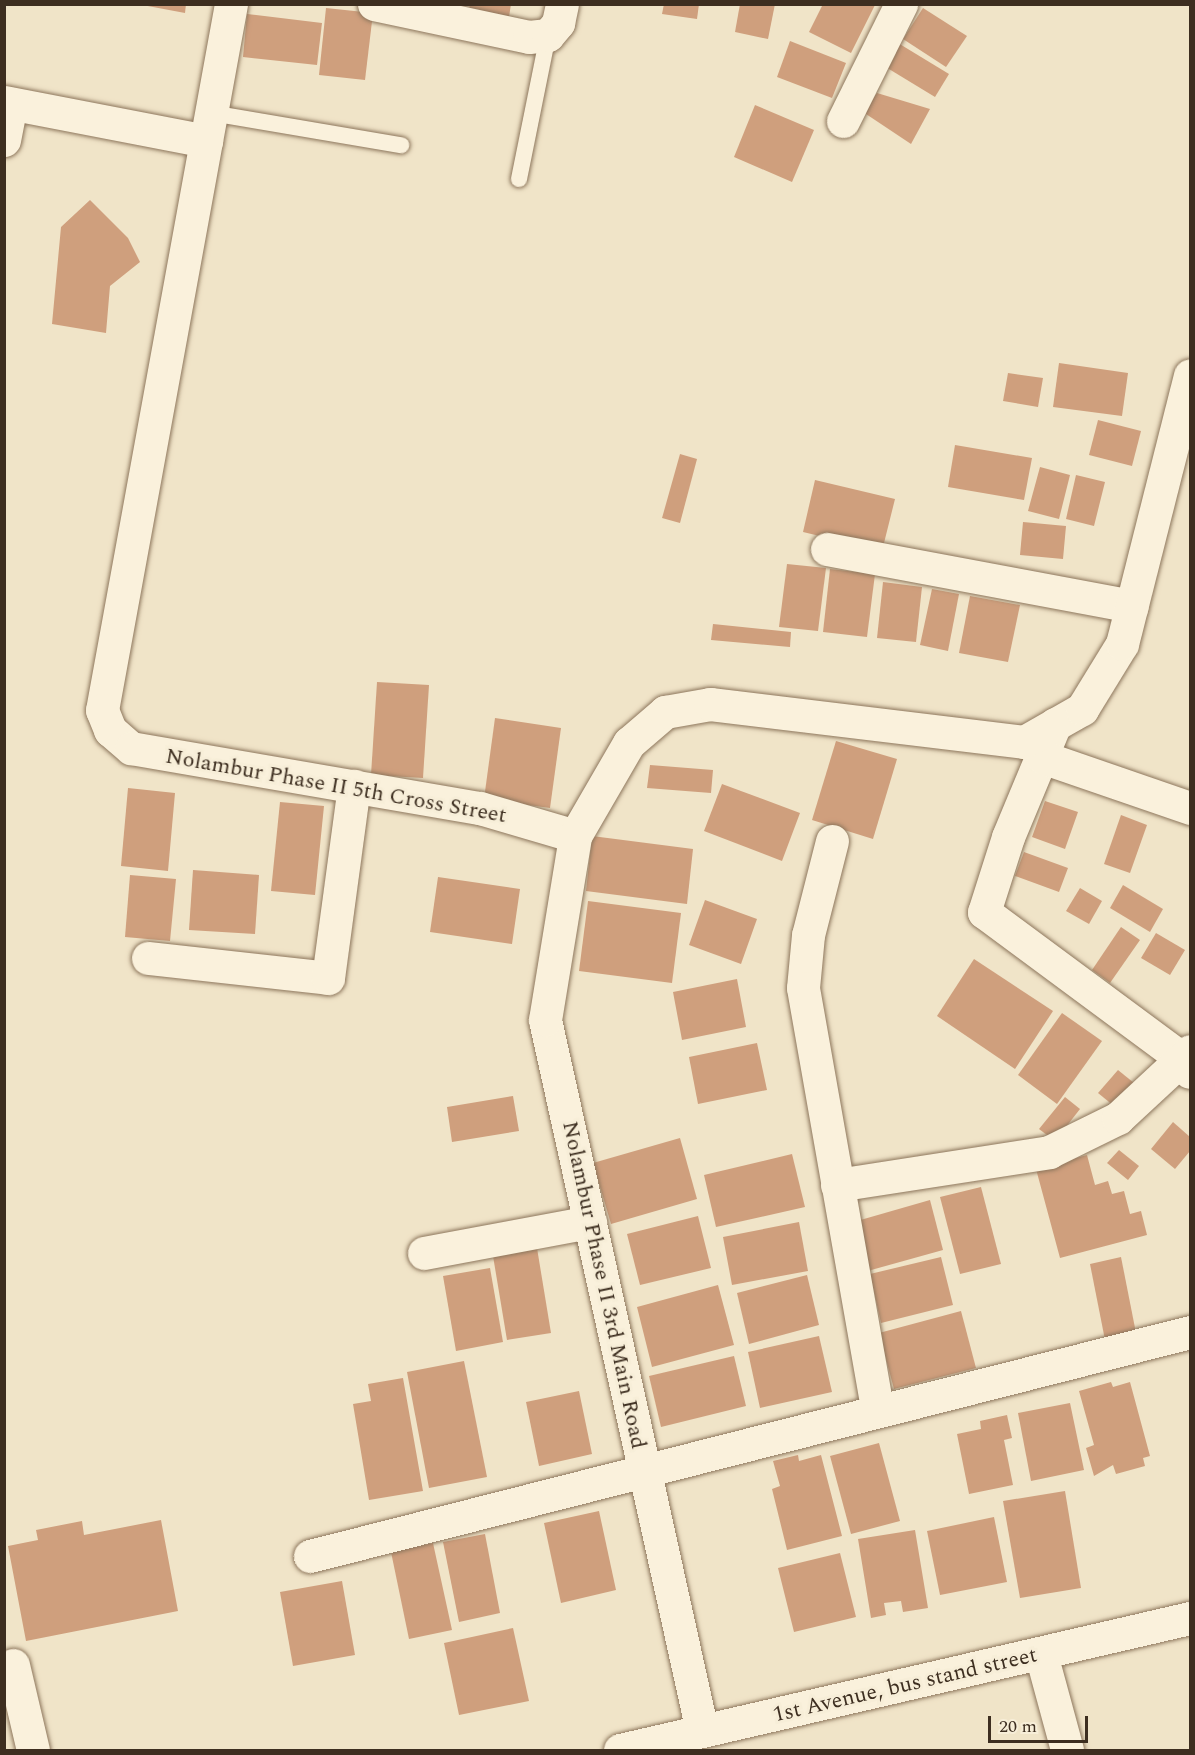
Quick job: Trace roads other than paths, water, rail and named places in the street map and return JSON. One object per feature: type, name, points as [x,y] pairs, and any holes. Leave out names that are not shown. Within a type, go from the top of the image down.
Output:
[{"type":"street","points":[[4,140],[8,103],[208,127],[231,4]]},
{"type":"street","points":[[374,4],[529,37],[548,35],[562,4]]},
{"type":"street","points":[[843,121],[901,4]]},
{"type":"street","name":"Nolambur Phase II 5th Cross Street","points":[[208,127],[102,710],[110,730],[131,748],[480,808],[575,836]]},
{"type":"street","points":[[575,836],[629,744],[665,712],[710,704],[1024,742],[1082,710],[1122,644],[1185,423],[1191,375]]},
{"type":"street","points":[[827,549],[1132,606]]},
{"type":"street","points":[[837,1185],[1050,1152],[1118,1118],[1189,1061],[984,912],[1055,724]]},
{"type":"street","points":[[1042,757],[1191,808]]},
{"type":"street","points":[[148,958],[328,978],[354,786]]},
{"type":"street","name":"Nolambur Phase II 3rd Main Road","points":[[575,836],[545,1020],[704,1741]]},
{"type":"street","points":[[832,841],[808,934],[803,988],[877,1408]]},
{"type":"street","points":[[424,1253],[590,1222]]},
{"type":"street","points":[[309,1556],[877,1408],[1191,1332]]},
{"type":"street","name":"1st Avenue, bus stand street","points":[[620,1750],[704,1741],[1041,1654],[1191,1618]]},
{"type":"street","points":[[1041,1654],[1067,1750]]},
{"type":"street","points":[[13,1665],[33,1750]]},
{"type":"lane","points":[[519,179],[548,35]]},
{"type":"lane","points":[[208,127],[401,146]]}]
